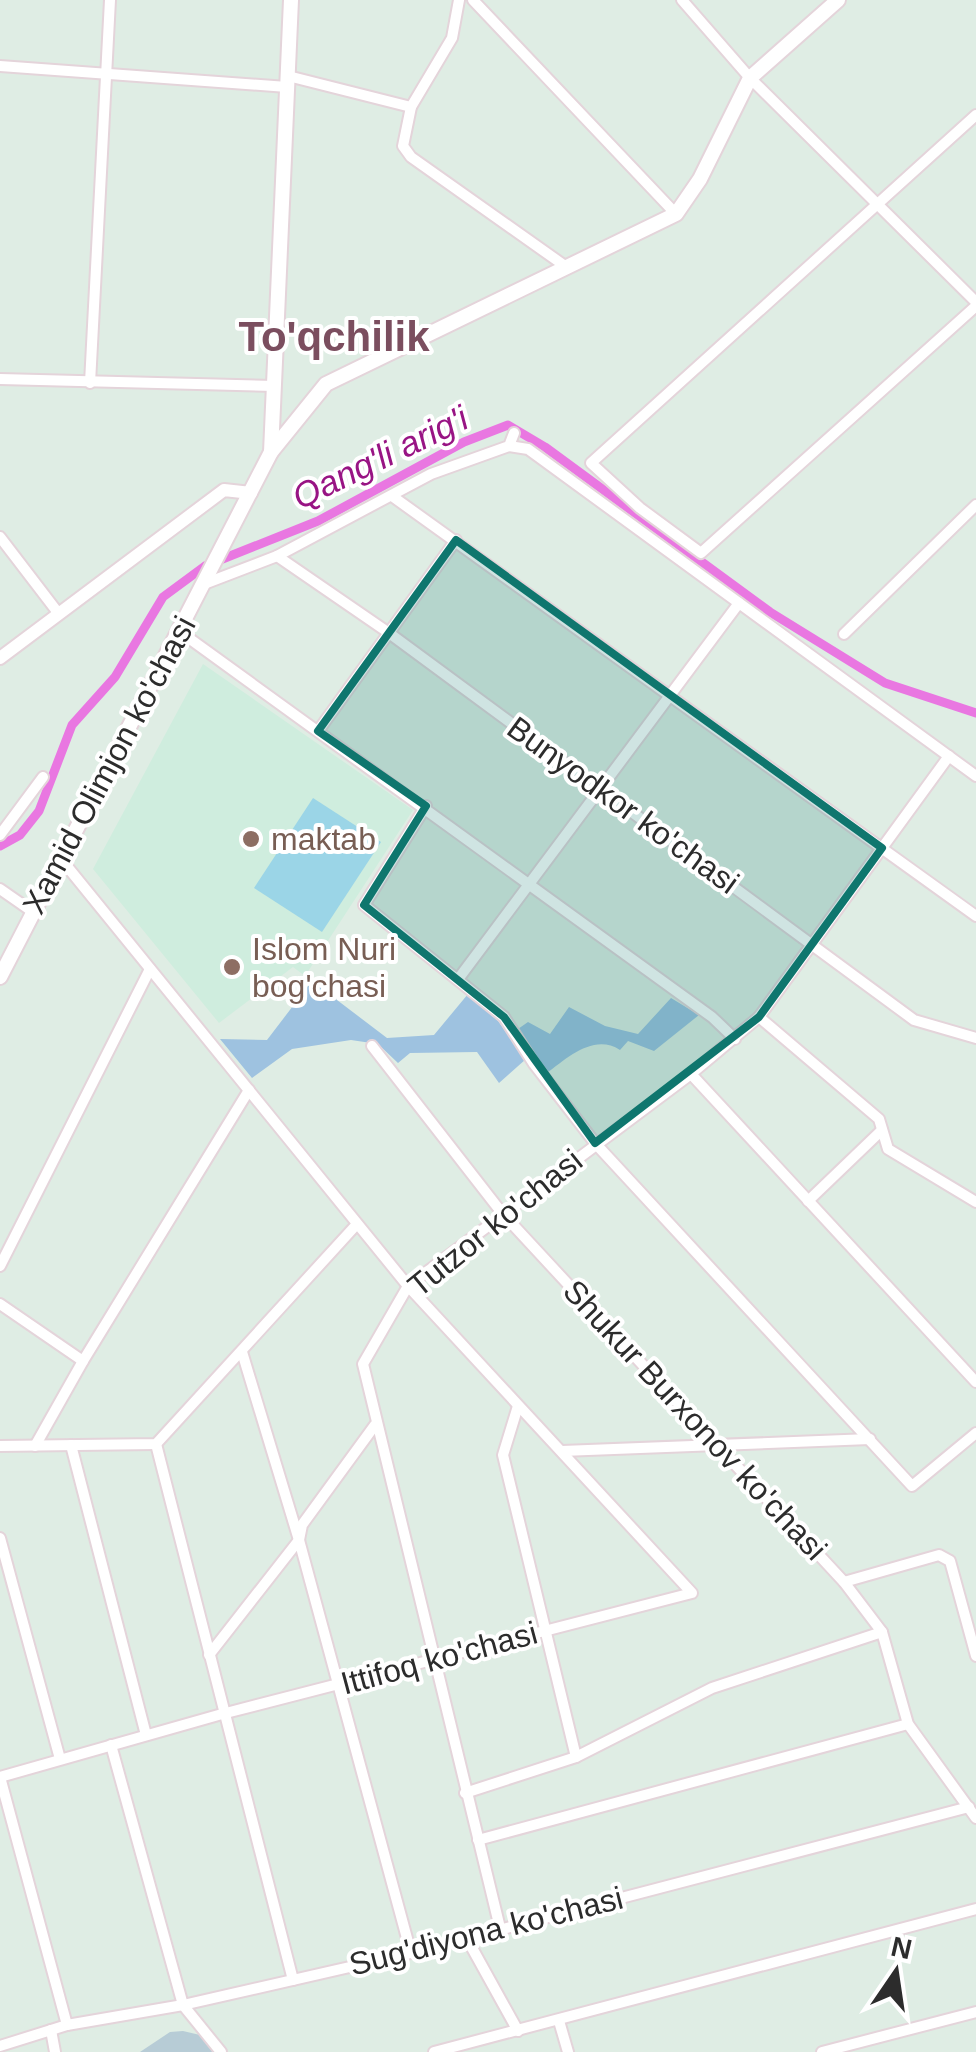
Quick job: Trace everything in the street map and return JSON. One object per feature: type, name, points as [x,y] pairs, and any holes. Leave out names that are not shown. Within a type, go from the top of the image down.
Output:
[{"type":"main road","points":[[271,452],[292,0]]},
{"type":"main road","points":[[251,493],[271,452],[326,384],[676,214],[700,179],[750,78],[838,0]]},
{"type":"main road","name":"Xamid Olimjon ko'chasi","points":[[0,977],[251,493]]},
{"type":"street","points":[[90,383],[110,0]]},
{"type":"street","points":[[458,0],[452,38],[411,107],[403,146],[411,156],[566,266]]},
{"type":"street","points":[[472,0],[676,214]]},
{"type":"street","points":[[682,0],[750,78],[878,205],[976,304],[701,554],[640,508],[592,463],[878,205],[976,115]]},
{"type":"street","points":[[0,66],[105,76],[287,81],[411,107]]},
{"type":"street","points":[[0,379],[274,386]]},
{"type":"street","points":[[509,446],[514,433]]},
{"type":"street","points":[[208,577],[277,556],[472,456],[509,446],[528,449],[976,776]]},
{"type":"street","points":[[0,658],[224,490],[251,493]]},
{"type":"street","points":[[392,496],[976,916]]},
{"type":"street","points":[[844,634],[976,505]]},
{"type":"street","points":[[0,537],[60,614]]},
{"type":"street","points":[[318,731],[456,540]]},
{"type":"street","name":"Bunyodkor ko'chasi","points":[[277,556],[389,633],[914,1020],[976,1038]]},
{"type":"street","points":[[458,978],[739,603]]},
{"type":"street","points":[[180,630],[426,806],[712,1017],[735,1039]]},
{"type":"street","name":"Tutzor ko'chasi","points":[[500,1928],[363,1364],[408,1286],[690,1074],[759,1017],[949,756]]},
{"type":"street","points":[[0,834],[44,777]]},
{"type":"street","points":[[426,806],[364,905],[504,1017],[534,1064],[595,1143],[912,1486],[976,1433]]},
{"type":"street","points":[[61,858],[408,1286],[562,1451],[870,1439]]},
{"type":"street","points":[[0,889],[33,912]]},
{"type":"street","points":[[0,1266],[150,969]]},
{"type":"street","points":[[759,1017],[878,1118],[888,1149],[976,1202]]},
{"type":"street","name":"Shukur Burxonov ko'chasi","points":[[372,1046],[502,1213],[844,1582],[882,1632],[908,1724],[976,1818]]},
{"type":"street","points":[[690,1074],[976,1382]]},
{"type":"street","points":[[36,1446],[83,1360],[248,1090]]},
{"type":"street","points":[[808,1201],[882,1130]]},
{"type":"street","points":[[0,1446],[156,1444],[357,1224]]},
{"type":"street","points":[[0,1304],[83,1360]]},
{"type":"street","points":[[242,1352],[299,1540],[411,1952]]},
{"type":"street","points":[[518,1406],[503,1455],[576,1757]]},
{"type":"street","points":[[208,1655],[299,1540],[302,1524],[375,1425]]},
{"type":"street","points":[[156,1444],[293,1980]]},
{"type":"street","points":[[71,1445],[146,1735]]},
{"type":"street","name":"Ittifoq ko'chasi","points":[[66,2025],[0,1777],[222,1714],[692,1593],[562,1451]]},
{"type":"street","points":[[0,1538],[60,1759]]},
{"type":"street","points":[[844,1582],[940,1555],[950,1560],[973,1633],[976,1656]]},
{"type":"street","points":[[465,1792],[576,1757],[712,1688],[882,1632]]},
{"type":"street","points":[[478,1840],[908,1724]]},
{"type":"street","points":[[111,1746],[183,2005],[221,2052]]},
{"type":"street","name":"Sug'diyona ko'chasi","points":[[0,2046],[66,2025],[183,2005],[411,1952],[970,1807]]},
{"type":"street","points":[[434,2052],[976,1909]]},
{"type":"street","points":[[466,1937],[518,2030]]},
{"type":"street","points":[[822,2052],[976,2012]]},
{"type":"street","points":[[559,2021],[568,2052]]},
{"type":"street","points":[[51,2030],[55,2052]]},
{"type":"highlighted area","points":[[456,540],[882,848],[759,1017],[595,1143],[504,1017],[364,905],[426,806],[318,731]]},
{"type":"shaded area","name":"maktab","points":[[203,664],[413,810],[305,976],[293,967],[219,1023],[93,869]]},
{"type":"shaded area","points":[[313,798],[381,842],[322,932],[254,888]]},
{"type":"shaded area","points":[[312,981],[387,1038],[434,1035],[468,994],[498,1021],[526,1059],[499,1083],[477,1052],[410,1053],[398,1063],[378,1044],[351,1040],[292,1049],[252,1078],[220,1039],[267,1040]]},
{"type":"shaded area","points":[[671,998],[699,1015],[654,1051],[628,1041],[620,1050],[600,1044],[572,1055],[547,1073],[518,1029],[528,1022],[550,1034],[569,1007],[605,1026],[638,1034]]},
{"type":"shaded area","points":[[170,2032],[200,2035],[216,2052],[140,2052]]},
{"type":"waterway","name":"Qang'li arig'i","points":[[0,846],[20,835],[39,811],[72,725],[115,677],[163,597],[205,566],[318,521],[464,442],[508,425],[545,447],[770,612],[885,683],[976,713]]},
{"type":"place","name":"maktab","points":[[251,839]]},
{"type":"place","name":"Islom Nuri bog'chasi","points":[[232,967]]},
{"type":"district","name":"To'qchilik","points":[[334,336]]}]
